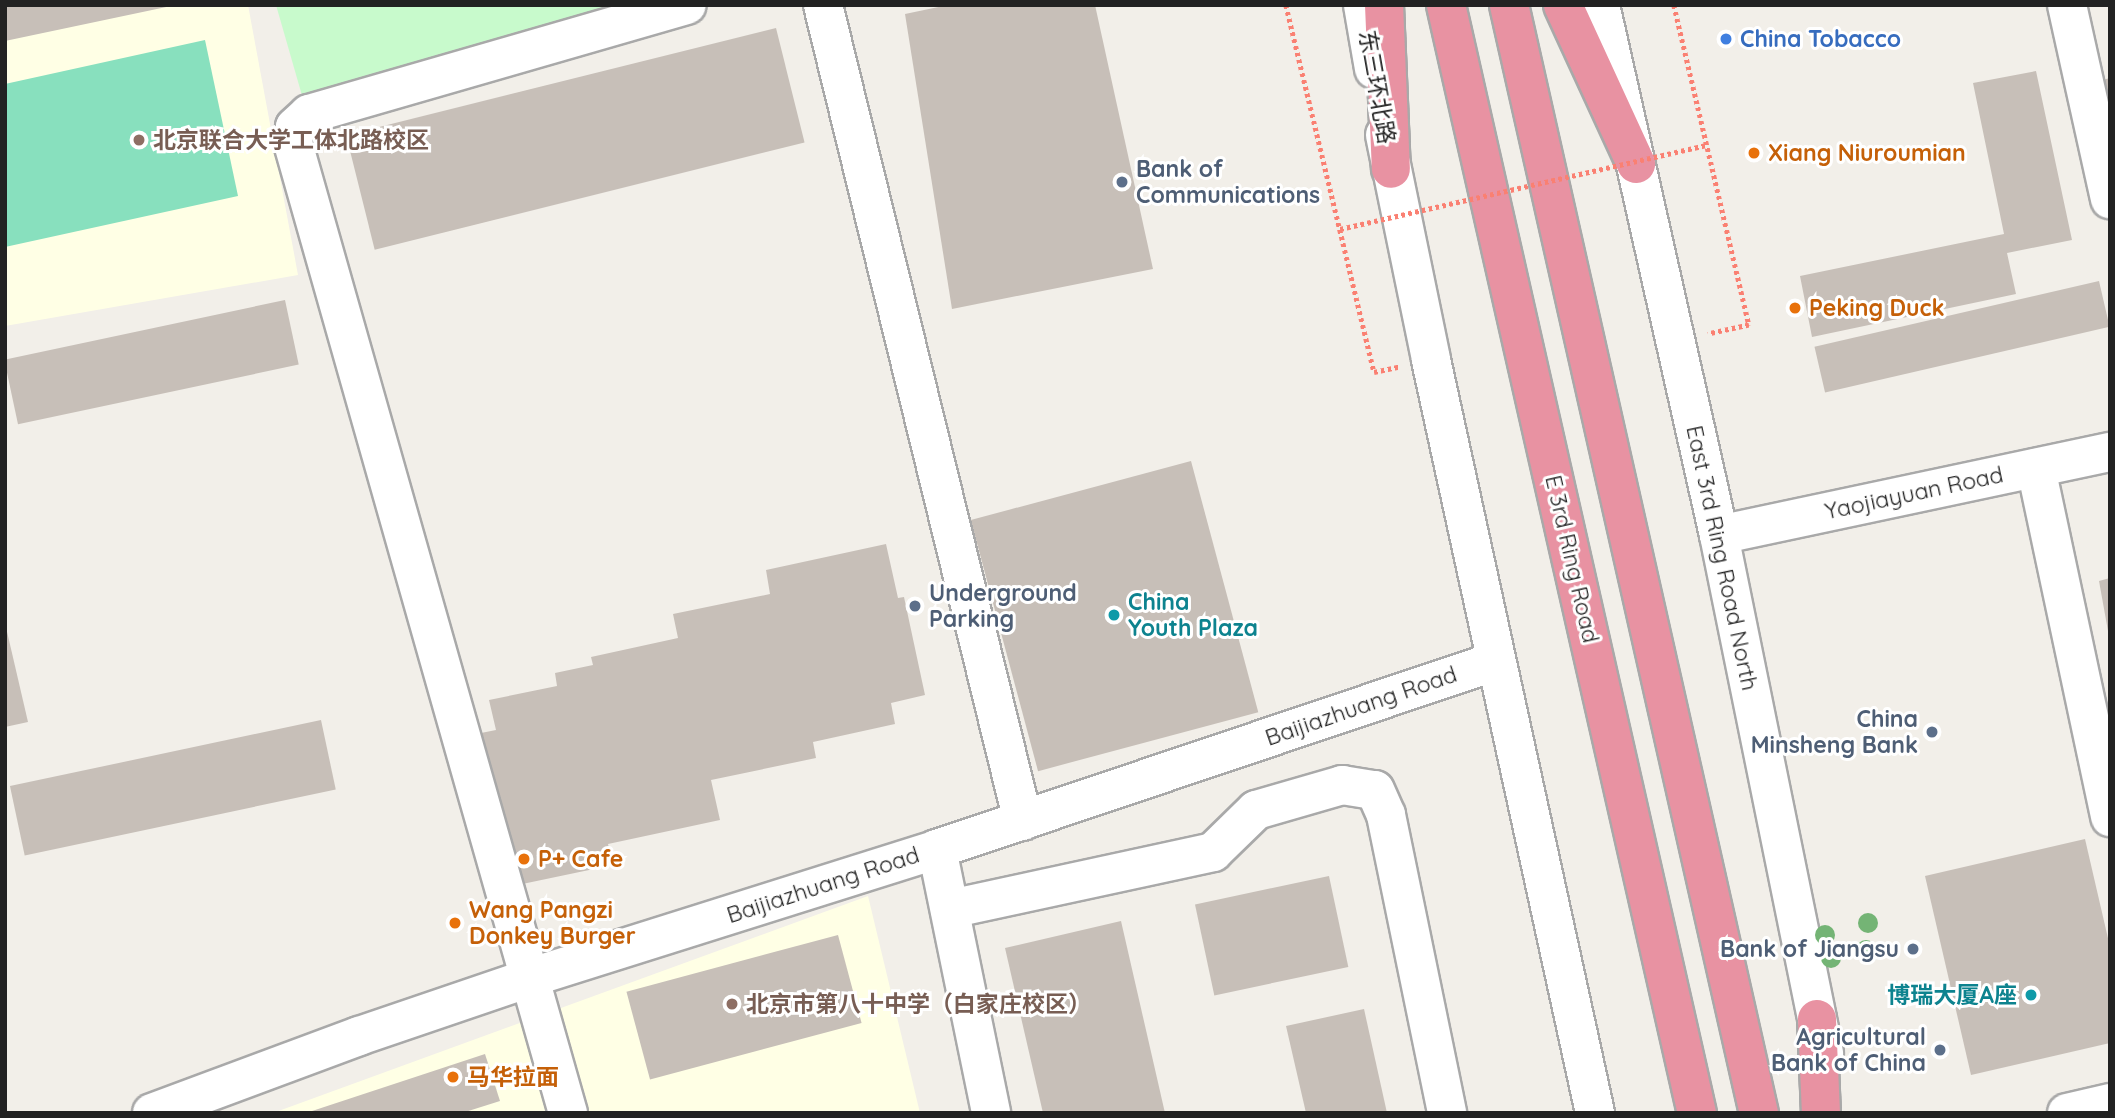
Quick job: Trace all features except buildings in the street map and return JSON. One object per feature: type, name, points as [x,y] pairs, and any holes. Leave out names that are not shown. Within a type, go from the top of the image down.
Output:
[{"type":"highway","points":[[1384,5],[1391,169]]},
{"type":"highway","name":"E 3rd Ring Road","points":[[1446,5],[1697,1113]]},
{"type":"highway","points":[[1509,5],[1759,1113]]},
{"type":"highway","points":[[1563,5],[1636,164]]},
{"type":"highway","points":[[1817,1019],[1821,1113]]},
{"type":"street","points":[[568,1113],[293,143],[295,128],[309,114],[687,5]]},
{"type":"street","points":[[823,5],[1023,821]]},
{"type":"street","name":"东三环北路","points":[[1363,5],[1391,169]]},
{"type":"street","name":"East 3rd Ring Road North","points":[[1600,5],[1719,535],[1838,1113]]},
{"type":"street","points":[[2067,5],[2110,199]]},
{"type":"street","points":[[1391,169],[1595,1113]]},
{"type":"street","name":"Yaojiayuan Road","points":[[1719,535],[2110,452]]},
{"type":"street","points":[[2036,468],[2110,817]]},
{"type":"street","name":"Baijiazhuang Road","points":[[152,1113],[359,1036],[529,978],[1023,821],[1496,661]]},
{"type":"street","points":[[950,909],[1213,852],[1256,810],[1342,785],[1375,790],[1387,815],[1447,1113]]},
{"type":"street","points":[[937,849],[991,1113]]},
{"type":"street","points":[[2067,1113],[2110,1102]]},
{"type":"path","points":[[1286,5],[1374,372]]},
{"type":"path","points":[[1674,5],[1749,325]]},
{"type":"path","points":[[1340,229],[1707,145]]},
{"type":"shaded area","name":"北京联合大学工体北路校区","points":[[5,5],[248,5],[298,275],[5,326]]},
{"type":"shaded area","name":"北京市第八十中学（白家庄校区）","points":[[868,896],[920,1113],[273,1113]]},
{"type":"green space","points":[[276,5],[629,5],[303,99]]},
{"type":"green space","points":[[205,40],[238,196],[5,247],[5,84]]},
{"type":"place","name":"China Tobacco","points":[[1726,39]]},
{"type":"place","name":"北京联合大学工体北路校区","points":[[139,140]]},
{"type":"place","name":"Xiang Niuroumian","points":[[1754,153]]},
{"type":"place","name":"Bank of Communications","points":[[1122,182]]},
{"type":"place","name":"Peking Duck","points":[[1795,308]]},
{"type":"place","name":"Underground Parking","points":[[915,606]]},
{"type":"place","name":"China Youth Plaza","points":[[1114,615]]},
{"type":"place","name":"China Minsheng Bank","points":[[1932,732]]},
{"type":"place","name":"P+ Cafe","points":[[524,859]]},
{"type":"place","name":"Wang Pangzi Donkey Burger","points":[[455,923]]},
{"type":"place","name":"Bank of Jiangsu","points":[[1913,949]]},
{"type":"place","name":"博瑞大厦A座","points":[[2031,995]]},
{"type":"place","name":"北京市第八十中学（白家庄校区）","points":[[732,1004]]},
{"type":"place","name":"Agricultural Bank of China","points":[[1940,1050]]},
{"type":"place","name":"马华拉面","points":[[453,1077]]}]
